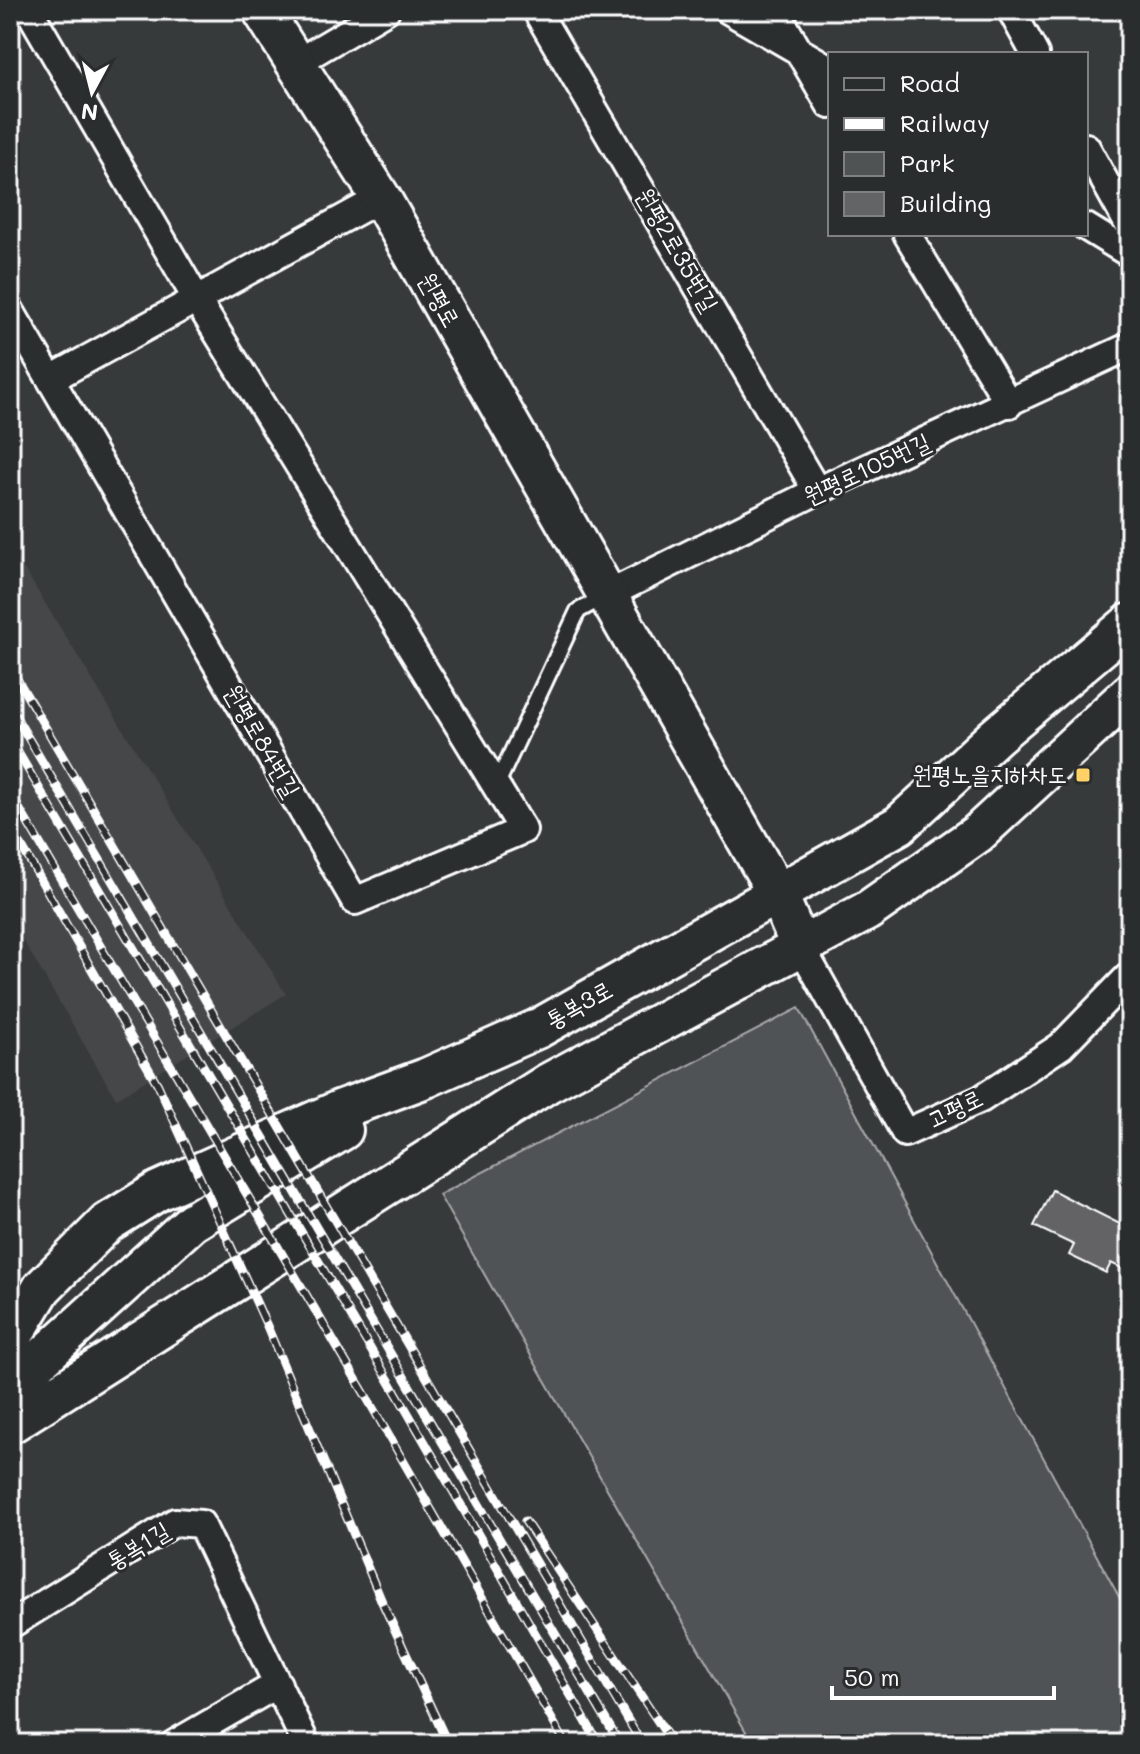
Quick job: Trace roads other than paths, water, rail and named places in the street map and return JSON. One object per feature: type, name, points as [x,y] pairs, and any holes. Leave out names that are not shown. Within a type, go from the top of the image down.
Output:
[{"type":"street","name":"원평로84번길","points":[[10,310],[355,901],[523,830],[197,300],[29,10]]},
{"type":"street","name":"원평로","points":[[262,10],[381,198],[605,596],[777,893],[800,945]]},
{"type":"street","points":[[296,63],[386,10]]},
{"type":"street","name":"원평2로35번길","points":[[536,10],[817,491]]},
{"type":"street","points":[[728,10],[828,68]]},
{"type":"street","points":[[775,10],[828,102]]},
{"type":"street","points":[[1011,10],[1034,52]]},
{"type":"street","points":[[1088,151],[1130,227]]},
{"type":"street","points":[[51,379],[381,198]]},
{"type":"street","points":[[1088,228],[1130,254]]},
{"type":"street","points":[[908,236],[1009,404]]},
{"type":"street","name":"원평로105번길","points":[[605,596],[817,491],[1130,346]]},
{"type":"street","name":"통복3로","points":[[10,1341],[42,1288],[107,1223],[172,1184],[339,1110],[426,1078],[539,1028],[899,825],[996,736],[1130,623]]},
{"type":"street","points":[[10,1424],[548,1083],[867,911],[977,834],[1130,693]]},
{"type":"street","name":"고평로","points":[[800,945],[905,1133],[981,1099],[1061,1046],[1130,975]]},
{"type":"street","points":[[10,1387],[192,1222],[426,1078]]},
{"type":"street","name":"통복1길","points":[[10,1625],[175,1522],[201,1524],[306,1744]]},
{"type":"street","points":[[174,1744],[278,1684]]},
{"type":"lane","points":[[497,784],[578,611],[605,596]]},
{"type":"railway","points":[[10,667],[642,1744]]},
{"type":"railway","points":[[10,707],[620,1744]]},
{"type":"railway","points":[[10,739],[397,1394],[599,1744]]},
{"type":"railway","points":[[10,793],[363,1391],[566,1744]]},
{"type":"railway","points":[[10,826],[158,1085],[267,1326],[382,1602],[448,1744]]},
{"type":"railway","points":[[525,1521],[673,1744]]},
{"type":"place","name":"원평노을지하차도","points":[[1083,775]]}]
